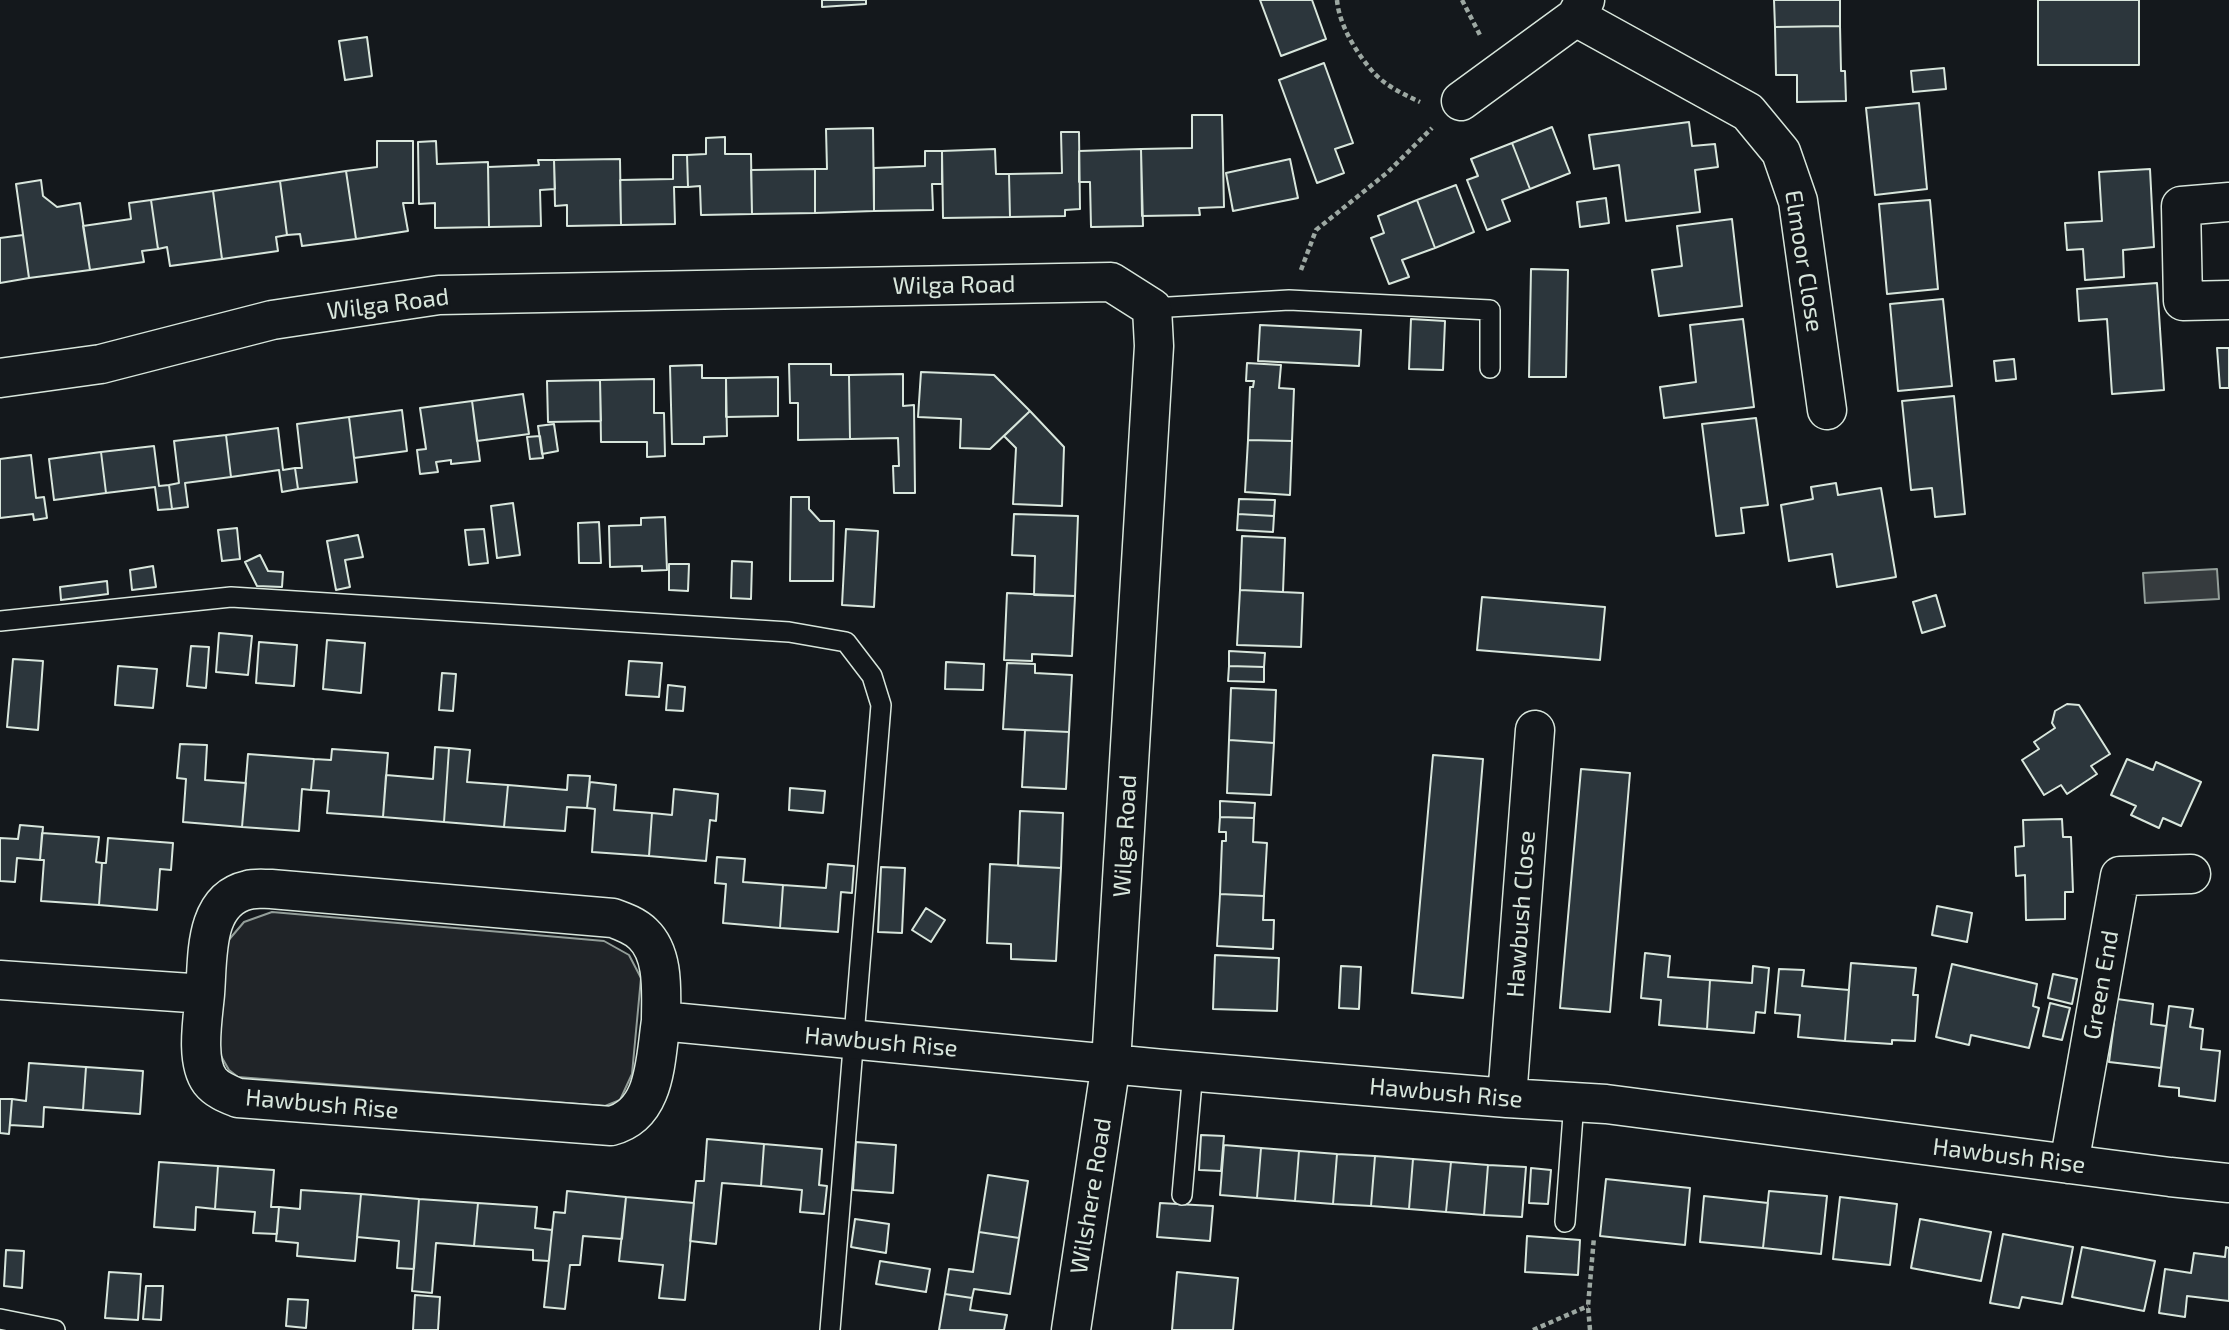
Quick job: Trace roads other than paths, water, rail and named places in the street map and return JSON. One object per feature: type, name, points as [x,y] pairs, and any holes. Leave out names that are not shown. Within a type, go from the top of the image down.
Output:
[{"type":"street","points":[[1454,108],[1580,9]]},
{"type":"street","name":"Elmoor Close","points":[[1580,9],[1748,112],[1782,152],[1798,201],[1827,410]]},
{"type":"street","points":[[2229,202],[2181,206],[2183,301],[2229,300]]},
{"type":"street","name":"Wilga Road","points":[[0,378],[101,364],[272,320],[439,295],[1111,282],[1152,308],[1154,346],[1111,1063]]},
{"type":"street","name":"Hawbush Close","points":[[1507,1098],[1535,730]]},
{"type":"street","name":"Green End","points":[[2069,1164],[2120,876],[2191,874]]},
{"type":"street","name":"Hawbush Rise","points":[[271,889],[613,918],[645,934],[655,953],[660,974],[661,1021],[650,1092],[635,1114],[624,1123],[611,1126],[238,1098],[222,1092],[209,1080],[204,1066],[201,1047],[205,993],[211,927],[218,911],[230,899],[247,890],[271,889]]},
{"type":"street","points":[[0,980],[205,993]]},
{"type":"street","name":"Hawbush Rise","points":[[661,1021],[1193,1072],[1606,1104],[2229,1183]]},
{"type":"street","name":"Wilshere Road","points":[[1071,1330],[1111,1063]]},
{"type":"lane","points":[[1152,308],[1289,300],[1490,310],[1490,368]]},
{"type":"lane","points":[[0,621],[231,597],[789,632],[846,642],[872,677],[881,705],[831,1330]]},
{"type":"lane","points":[[1182,1195],[1193,1072]]},
{"type":"lane","points":[[1565,1222],[1574,1102]]},
{"type":"lane","points":[[0,1319],[55,1330]]}]
